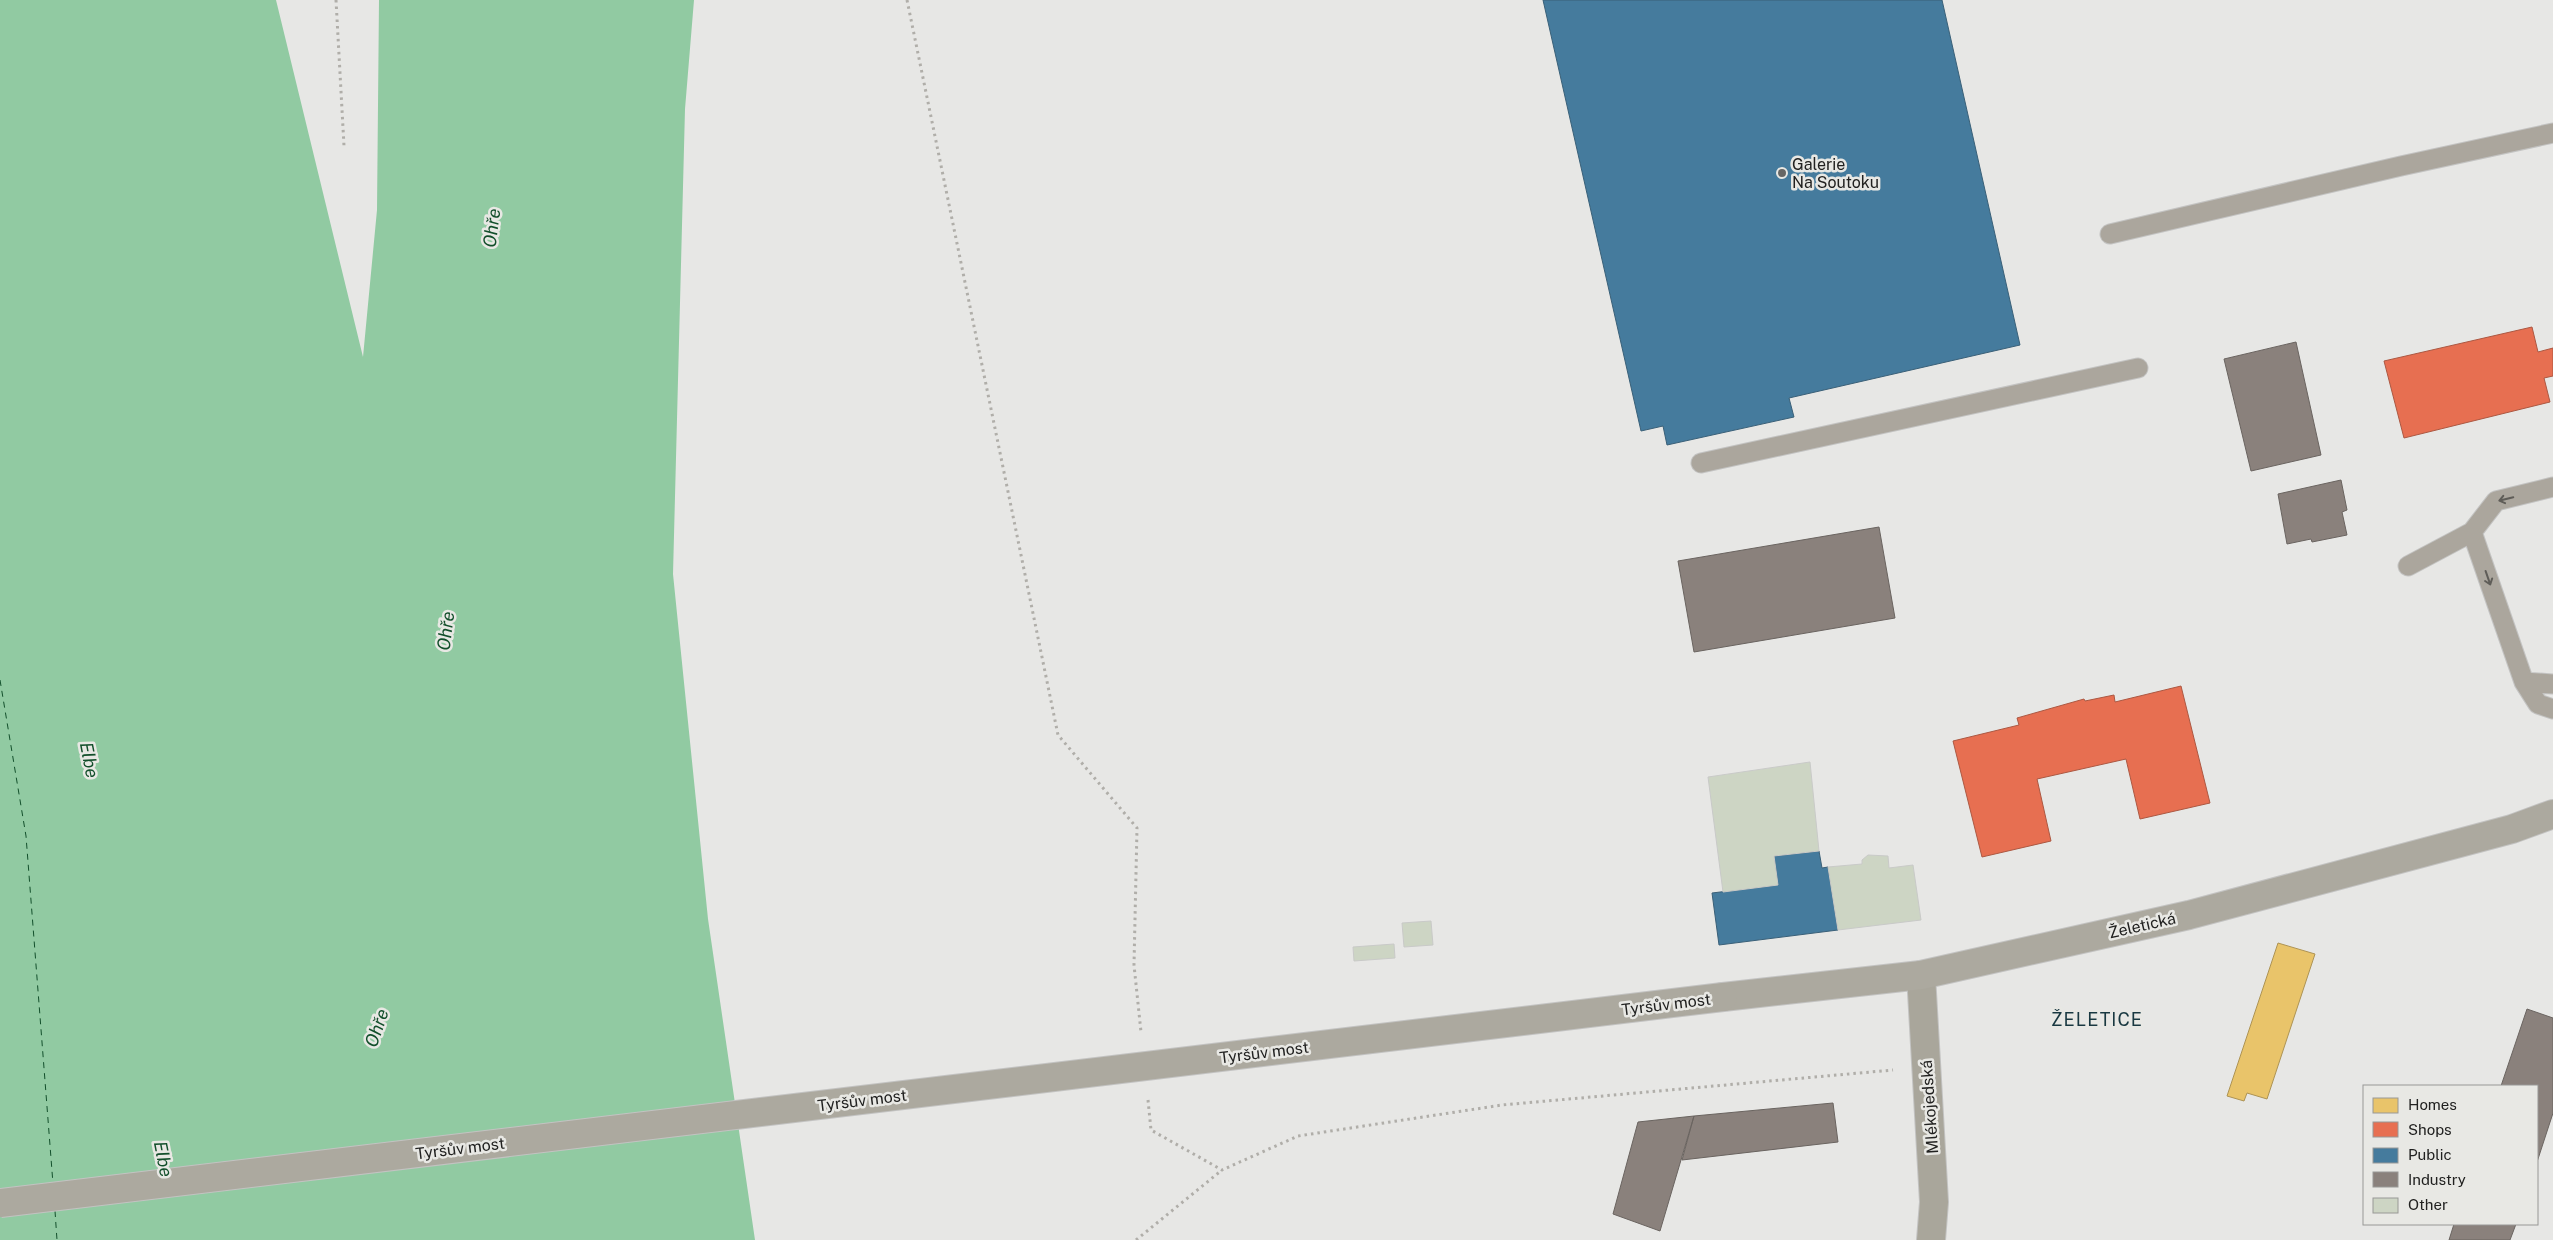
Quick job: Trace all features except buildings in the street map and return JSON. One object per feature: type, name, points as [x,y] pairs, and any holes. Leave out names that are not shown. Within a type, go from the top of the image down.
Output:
[{"type":"main road","name":"Želetická","points":[[1724,997],[1921,975],[2198,912],[2512,829],[2553,814]]},
{"type":"main road","name":"Tyršův most","points":[[0,1203],[1724,997]]},
{"type":"street","name":"Mlékojedská","points":[[1921,975],[1934,1202],[1931,1240]]},
{"type":"lane","points":[[2110,234],[2410,164],[2553,133]]},
{"type":"lane","points":[[1701,464],[2138,368]]},
{"type":"lane","points":[[2408,566],[2472,532],[2496,501],[2553,486]]},
{"type":"lane","points":[[2472,532],[2524,682],[2538,704],[2553,709]]},
{"type":"lane","points":[[2524,682],[2553,684]]},
{"type":"path","points":[[336,0],[344,146]]},
{"type":"path","points":[[907,0],[1058,735],[1137,828],[1134,965],[1141,1033]]},
{"type":"path","points":[[1136,1240],[1222,1170],[1298,1136],[1502,1105],[1926,1068]]},
{"type":"path","points":[[1147,1092],[1152,1130],[1222,1170]]},
{"type":"water","points":[[0,0],[276,0],[363,357],[377,210],[379,0],[694,0],[685,109],[673,574],[708,919],[755,1240],[0,1240]]},
{"type":"ferry route","points":[[0,680],[26,836],[53,1184]]},
{"type":"ferry route","points":[[55,1211],[57,1240]]},
{"type":"place","name":"Galerie Na Soutoku","points":[[1782,173]]},
{"type":"district","name":"ŽELETICE","points":[[2097,1020]]},
{"type":"water label","name":"Ohře","points":[[492,228]]},
{"type":"water label","name":"Ohře","points":[[446,631]]},
{"type":"water label","name":"Elbe","points":[[89,760]]},
{"type":"water label","name":"Ohře","points":[[377,1028]]},
{"type":"water label","name":"Elbe","points":[[163,1159]]}]
